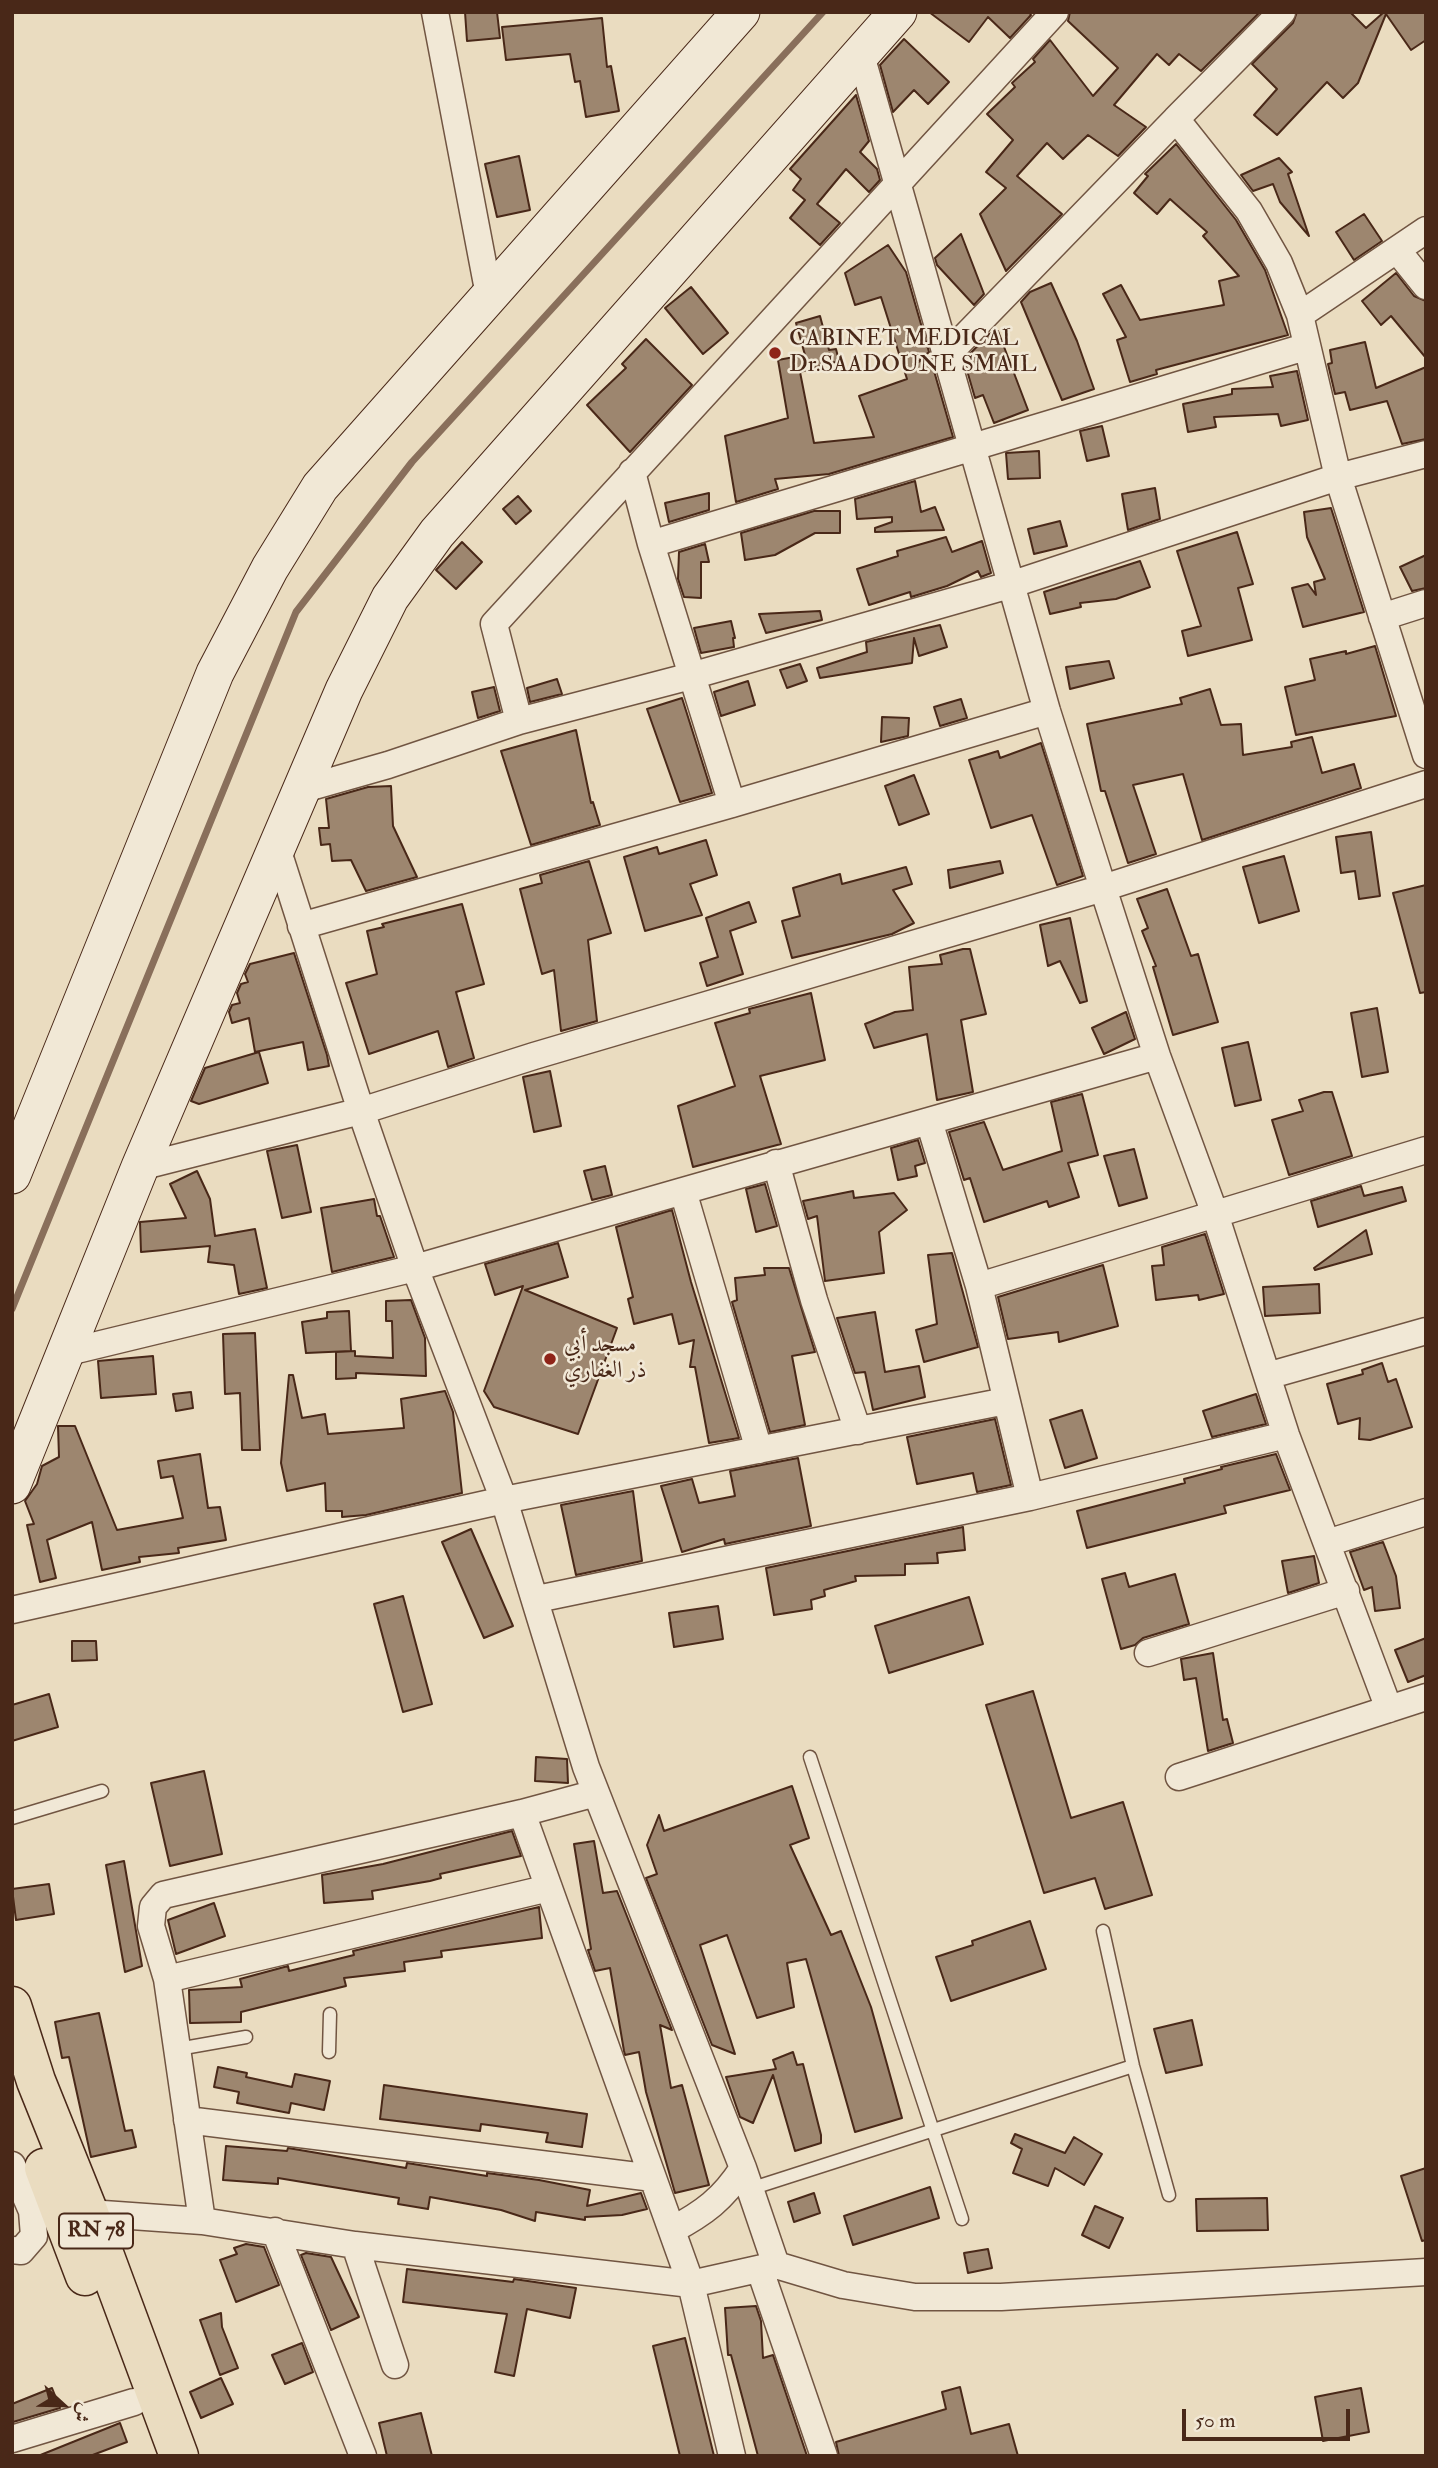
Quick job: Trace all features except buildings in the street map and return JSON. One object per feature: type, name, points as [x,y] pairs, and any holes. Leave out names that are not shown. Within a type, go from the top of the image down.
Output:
[{"type":"main road","name":"RN 78","points":[[12,2006],[36,2081],[89,2213],[179,2456]]},
{"type":"main road","name":"RN 78","points":[[12,2070],[52,2192],[155,2456]]},
{"type":"street","points":[[435,12],[489,295]]},
{"type":"street","points":[[12,1175],[209,686],[270,568],[320,487],[741,12]]},
{"type":"street","points":[[12,1485],[140,1167],[276,845],[344,690],[390,598],[437,533],[898,12]]},
{"type":"street","points":[[519,721],[494,624],[1055,12]]},
{"type":"street","points":[[947,355],[1282,12]]},
{"type":"street","points":[[861,55],[947,355],[970,446],[1013,584],[1047,711],[1103,888],[1157,1056],[1215,1214],[1286,1435],[1389,1709]]},
{"type":"street","points":[[1176,119],[1250,211],[1269,243],[1300,316],[1305,347],[1338,477],[1426,755]]},
{"type":"street","points":[[1300,316],[1426,230]]},
{"type":"street","points":[[1397,250],[1426,286]]},
{"type":"street","points":[[651,544],[1305,347]]},
{"type":"street","points":[[300,790],[388,765],[519,721],[691,676],[1013,584],[1338,477],[1426,454]]},
{"type":"street","points":[[632,472],[651,544],[732,804]]},
{"type":"street","points":[[1382,617],[1426,603]]},
{"type":"street","points":[[301,926],[732,804],[1047,711]]},
{"type":"street","points":[[140,1167],[361,1111],[547,1052],[1103,888],[1426,785]]},
{"type":"street","points":[[276,845],[361,1111],[415,1268],[505,1500],[596,1793],[746,2179],[768,2268],[824,2456]]},
{"type":"street","points":[[64,1353],[415,1268],[1157,1056]]},
{"type":"street","points":[[929,1121],[979,1286],[1030,1497]]},
{"type":"street","points":[[979,1286],[1426,1150]]},
{"type":"street","points":[[776,1163],[814,1300],[858,1431]]},
{"type":"street","points":[[682,1191],[759,1450]]},
{"type":"street","points":[[1267,1376],[1426,1331]]},
{"type":"street","points":[[12,1610],[505,1500],[1006,1401]]},
{"type":"street","points":[[537,1599],[1030,1497],[1286,1435]]},
{"type":"street","points":[[1327,1543],[1426,1511]]},
{"type":"street","points":[[1147,1653],[1346,1591]]},
{"type":"street","points":[[1179,1777],[1426,1697]]},
{"type":"street","points":[[202,2221],[167,1979],[151,1926],[153,1907],[163,1895],[522,1813],[596,1793]]},
{"type":"street","points":[[522,1813],[691,2284],[732,2456]]},
{"type":"street","points":[[167,1979],[549,1888]]},
{"type":"street","points":[[187,2120],[653,2178]]},
{"type":"street","points":[[12,2165],[32,2211],[34,2236],[22,2250],[12,2250]]},
{"type":"street","points":[[672,2230],[698,2216],[746,2179]]},
{"type":"street","points":[[89,2213],[202,2221],[355,2245],[691,2284],[768,2268],[843,2286],[915,2297],[1001,2297],[1426,2272]]},
{"type":"street","points":[[275,2231],[363,2456]]},
{"type":"street","points":[[355,2245],[395,2365]]},
{"type":"street","points":[[12,2439],[134,2402]]},
{"type":"lane","points":[[810,1757],[935,2129],[962,2219]]},
{"type":"lane","points":[[12,1818],[102,1791]]},
{"type":"lane","points":[[1103,1931],[1133,2066],[1169,2194]]},
{"type":"lane","points":[[329,2052],[330,2014]]},
{"type":"lane","points":[[178,2049],[246,2037]]},
{"type":"lane","points":[[746,2179],[935,2129],[1133,2066]]},
{"type":"waterway","points":[[12,1309],[296,612],[412,462],[823,12]]},
{"type":"place","name":"CABINET MEDICAL Dr.SAADOUNE SMAIL","points":[[775,353]]},
{"type":"place","name":"مسجد أبي ذر الغفاري","points":[[550,1359]]}]
